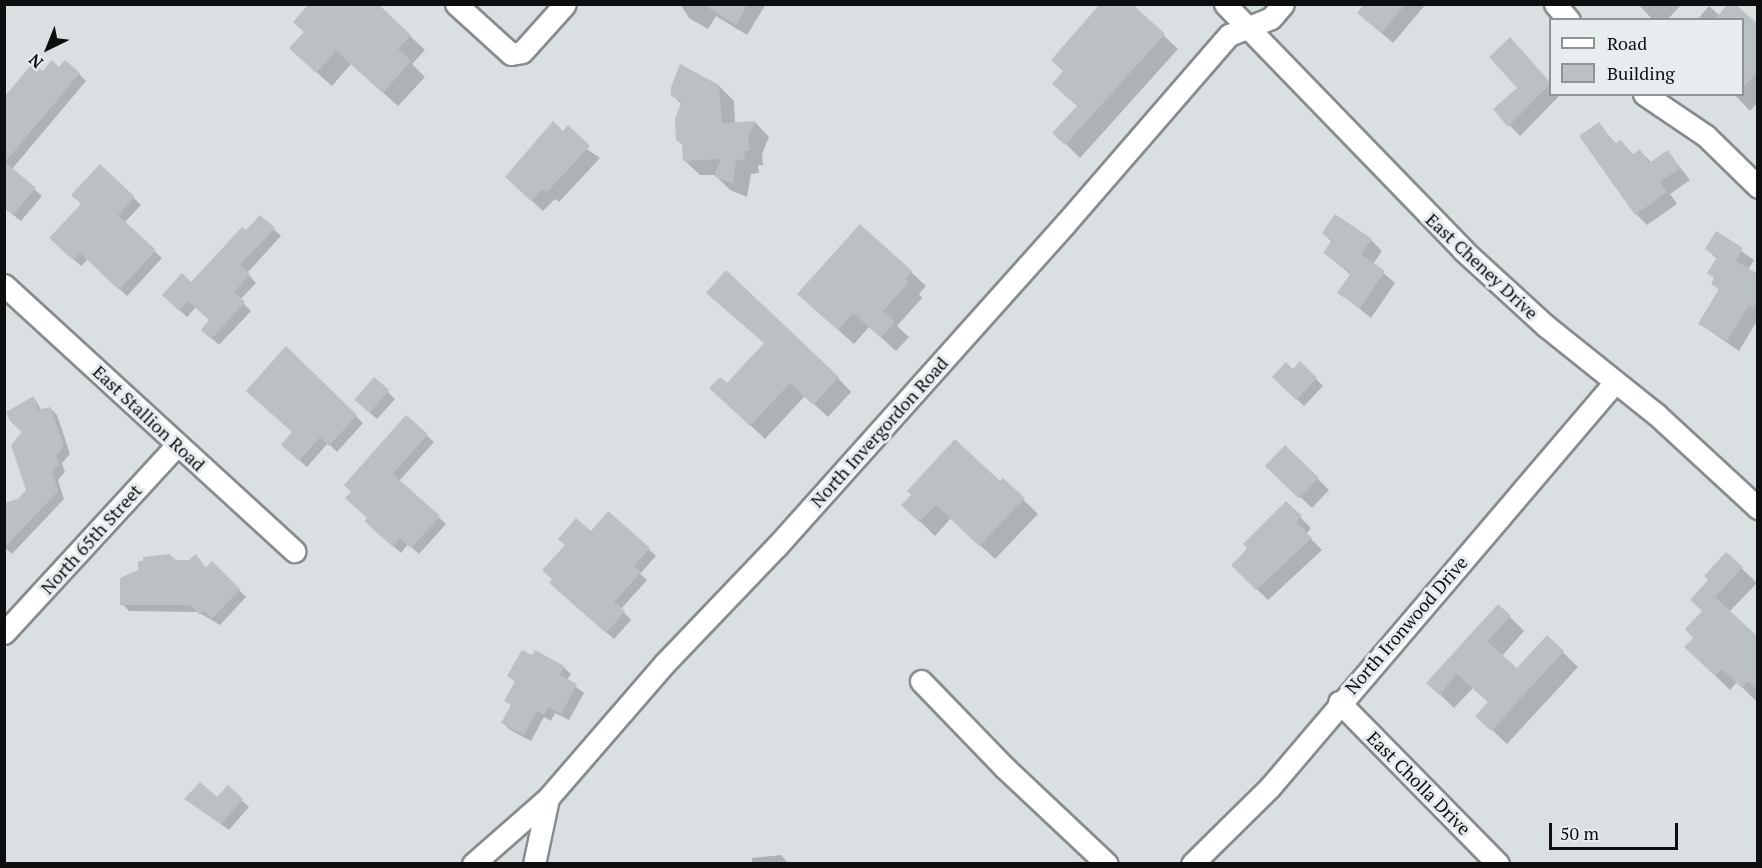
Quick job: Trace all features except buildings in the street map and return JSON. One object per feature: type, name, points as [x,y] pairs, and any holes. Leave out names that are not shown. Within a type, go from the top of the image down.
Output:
[{"type":"street","points":[[456,4],[511,54],[522,52],[565,4]]},
{"type":"street","name":"East Cheney Drive","points":[[1225,4],[1250,27],[1455,242],[1546,326],[1656,414],[1758,508]]},
{"type":"street","name":"North Invergordon Road","points":[[473,864],[548,798],[665,663],[777,546],[1058,232],[1229,35],[1271,18],[1283,4]]},
{"type":"street","points":[[1555,4],[1567,18]]},
{"type":"street","points":[[1647,96],[1706,136],[1758,187]]},
{"type":"street","name":"East Stallion Road","points":[[4,285],[294,551]]},
{"type":"street","name":"North Ironwood Drive","points":[[1192,864],[1270,787],[1339,702],[1615,382]]},
{"type":"street","name":"North 65th Street","points":[[4,633],[177,445]]},
{"type":"street","points":[[921,681],[1004,767],[1107,864]]},
{"type":"street","name":"East Cholla Drive","points":[[1339,702],[1498,864]]},
{"type":"street","points":[[534,864],[548,798]]}]
